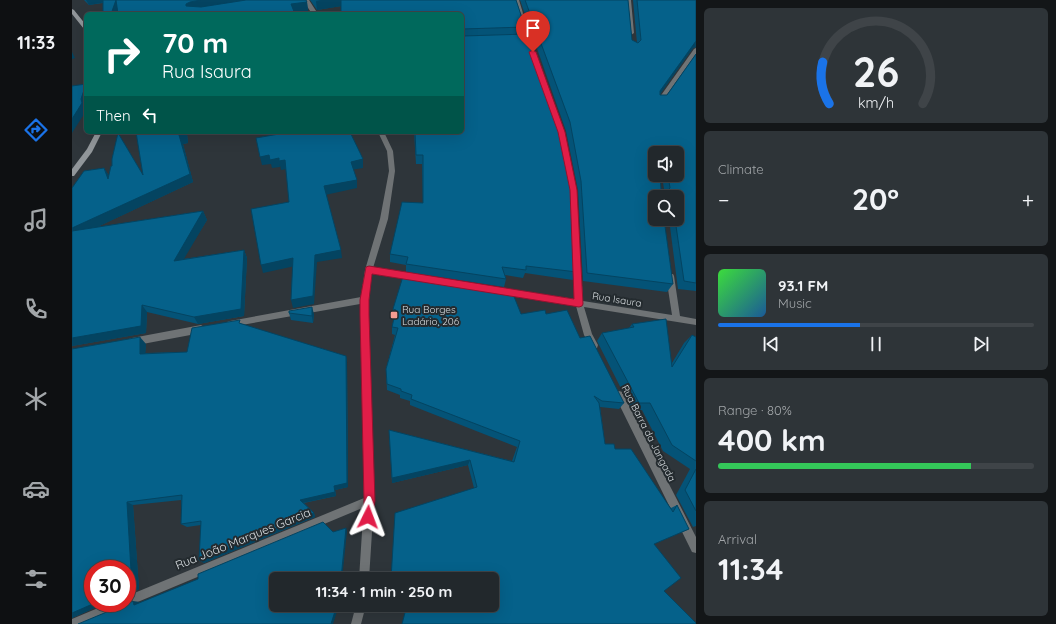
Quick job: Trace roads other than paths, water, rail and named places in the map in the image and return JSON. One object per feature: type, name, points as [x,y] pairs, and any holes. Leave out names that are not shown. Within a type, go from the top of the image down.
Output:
[{"type":"main road","points":[[72,11],[84,26]]},
{"type":"main road","points":[[72,174],[90,150],[98,134]]},
{"type":"street","points":[[306,0],[314,12]]},
{"type":"street","points":[[516,0],[524,39],[533,53]]},
{"type":"street","points":[[628,0],[632,42]]},
{"type":"street","points":[[659,102],[696,50]]},
{"type":"street","points":[[364,572],[369,501],[364,300],[369,270],[384,219],[392,171],[390,151],[382,134]]},
{"type":"street","points":[[568,161],[574,190],[579,304],[588,335],[597,353]]},
{"type":"street","points":[[669,265],[676,318]]},
{"type":"street","points":[[369,270],[423,278]]},
{"type":"street","name":"Rua Isaura","points":[[493,290],[696,322]]},
{"type":"street","points":[[126,343],[364,300]]},
{"type":"street","name":"Rua Barra da Jangada","points":[[614,386],[696,548]]},
{"type":"street","name":"Rua João Marques Garcia","points":[[136,597],[369,501]]},
{"type":"street","points":[[72,624],[101,612]]},
{"type":"street","points":[[356,624],[359,612]]},
{"type":"place","name":"Rua Borges Ladário, 206","points":[[394,315]]}]
